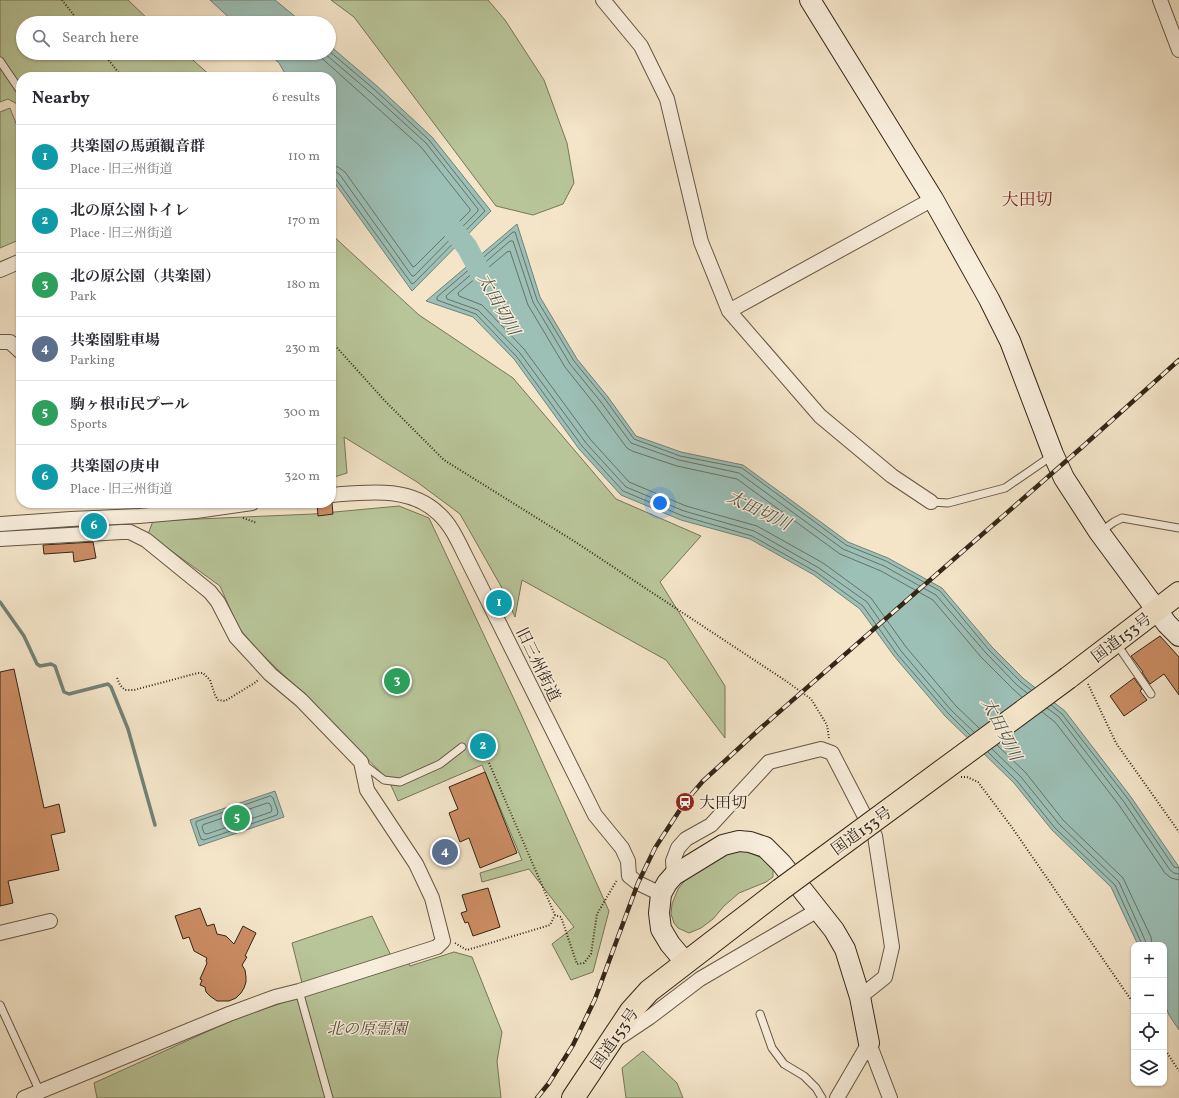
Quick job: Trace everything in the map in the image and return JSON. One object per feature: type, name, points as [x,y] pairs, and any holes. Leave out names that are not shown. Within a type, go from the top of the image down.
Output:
[{"type":"highway","name":"国道153号","points":[[574,1098],[609,1042],[631,1011],[649,991],[780,890],[1078,681],[1115,641],[1179,593]]},
{"type":"street","points":[[603,0],[642,46],[667,99],[701,242],[729,311],[820,416],[892,476],[931,502]]},
{"type":"street","points":[[810,0],[933,199],[989,300],[1010,341],[1053,454],[1064,478],[1099,532],[1167,624],[1179,636]]},
{"type":"street","points":[[1160,0],[1179,50]]},
{"type":"street","points":[[729,311],[933,199]]},
{"type":"street","points":[[0,270],[16,263]]},
{"type":"street","points":[[0,342],[10,342],[16,347]]},
{"type":"street","name":"旧三州街道","points":[[336,495],[369,492],[402,494],[427,504],[439,514],[450,528],[465,555],[595,815],[622,848],[628,861],[629,876]]},
{"type":"street","points":[[0,539],[140,516],[196,511],[207,508]]},
{"type":"street","points":[[0,524],[72,527],[130,532],[146,540],[210,592],[218,602],[236,637],[266,670],[301,700],[361,762],[367,790],[416,864],[432,898],[443,942],[437,947],[299,991],[275,997],[229,1014],[24,1098]]},
{"type":"street","points":[[674,876],[673,861],[678,848],[686,839],[711,825],[769,762],[821,749],[832,753],[875,836],[892,947],[885,977],[860,997]]},
{"type":"street","points":[[686,963],[670,944],[661,929],[658,913],[660,894],[666,883],[674,876],[723,845],[739,841],[750,842],[765,847],[781,863],[834,930],[845,950],[860,997],[869,1043],[890,1098]]},
{"type":"street","points":[[629,876],[638,883],[660,894]]},
{"type":"street","points":[[609,1042],[623,1035],[650,1017],[700,979],[818,910]]},
{"type":"street","points":[[0,933],[50,921]]},
{"type":"street","points":[[837,1098],[869,1043]]},
{"type":"lane","points":[[0,61],[16,85]]},
{"type":"lane","points":[[931,502],[948,503],[1005,488],[1053,454]]},
{"type":"lane","points":[[1099,532],[1122,518],[1179,528]]},
{"type":"lane","points":[[1115,641],[1151,694]]},
{"type":"lane","points":[[361,762],[384,780],[400,782],[440,764],[462,747]]},
{"type":"lane","points":[[299,991],[329,1098]]},
{"type":"lane","points":[[0,1005],[40,1092]]},
{"type":"lane","points":[[760,1014],[772,1048],[784,1064],[804,1076],[816,1088],[822,1098]]},
{"type":"path","points":[[62,0],[75,16]]},
{"type":"path","points":[[109,60],[118,72]]},
{"type":"path","points":[[336,347],[385,401],[444,460],[576,543],[811,699],[827,724],[832,753]]},
{"type":"path","points":[[117,678],[120,685],[125,690],[134,690],[203,673],[210,680],[215,696],[218,700],[225,701],[256,682],[266,670]]},
{"type":"path","points":[[1078,681],[1116,743],[1179,832]]},
{"type":"path","points":[[489,763],[555,915],[561,917],[577,964],[584,963],[591,954],[597,914],[618,878],[629,876]]},
{"type":"path","points":[[959,777],[967,777],[978,782],[1011,826],[1131,1000]]},
{"type":"path","points":[[443,942],[454,943],[467,950],[550,925],[555,915]]},
{"type":"path","points":[[1165,1050],[1179,1071]]},
{"type":"green space","points":[[0,0],[128,0],[145,16],[16,16],[16,60],[193,60],[206,72],[16,72],[16,103],[8,99],[0,102]]},
{"type":"green space","points":[[331,0],[488,0],[505,20],[544,80],[567,143],[574,183],[563,204],[533,215],[496,206],[354,17]]},
{"type":"green space","points":[[10,108],[16,123],[16,241],[0,248],[0,112]]},
{"type":"green space","points":[[336,239],[419,315],[513,378],[616,499],[701,536],[660,582],[725,686],[725,738],[666,660],[522,580],[515,617],[502,588],[460,514],[417,482],[344,437],[347,473],[336,476]]},
{"type":"green space","points":[[399,506],[429,518],[520,712],[609,911],[593,972],[571,980],[552,944],[574,927],[529,869],[482,882],[480,873],[522,860],[482,765],[398,801],[389,781],[257,649],[238,627],[220,586],[148,534],[153,521],[313,514]]},
{"type":"green space","points":[[745,851],[762,858],[773,869],[773,877],[766,882],[739,893],[724,906],[713,919],[701,928],[689,933],[678,928],[674,923],[671,914],[672,904],[678,889],[685,880],[730,852]]},
{"type":"green space","name":"北の原霊園","points":[[372,916],[395,964],[407,960],[410,966],[454,952],[472,957],[502,1032],[497,1061],[501,1098],[97,1098],[94,1083],[235,1019],[305,995],[292,943]]},
{"type":"green space","points":[[643,1051],[677,1083],[683,1098],[626,1098],[622,1068]]},
{"type":"water","points":[[210,0],[275,0],[294,16],[227,16]]},
{"type":"water","points":[[336,51],[377,86],[432,137],[491,211],[412,291],[336,185],[336,72],[284,72],[276,60],[336,60]]},
{"type":"water","points":[[517,224],[540,297],[577,359],[608,397],[636,436],[681,452],[743,465],[848,542],[888,558],[942,588],[992,647],[1024,679],[1065,711],[1131,797],[1179,867],[1179,1030],[1167,1010],[1167,942],[1137,942],[1111,887],[1052,830],[1014,783],[945,716],[894,656],[860,609],[814,575],[750,539],[681,520],[621,495],[579,449],[514,359],[473,317],[426,301]]},
{"type":"water","points":[[275,791],[284,817],[199,846],[190,820]]},
{"type":"building","points":[[317,508],[332,508],[333,514],[318,516]]},
{"type":"building","points":[[93,542],[96,558],[74,562],[73,552],[44,554],[43,545]]},
{"type":"building","points":[[1160,636],[1179,657],[1179,695],[1164,674],[1150,684],[1131,656]]},
{"type":"building","points":[[14,669],[44,808],[59,804],[65,832],[51,835],[59,870],[8,881],[13,903],[0,906],[0,672]]},
{"type":"building","points":[[1134,678],[1142,689],[1140,691],[1147,700],[1124,716],[1110,696]]},
{"type":"building","points":[[487,738],[489,752],[479,754],[477,740]]},
{"type":"building","points":[[485,772],[517,853],[480,868],[469,838],[460,842],[449,813],[458,809],[449,787]]},
{"type":"building","points":[[488,888],[500,927],[473,936],[468,922],[465,923],[461,913],[467,911],[462,895]]},
{"type":"building","points":[[200,908],[207,926],[214,924],[217,934],[226,936],[234,944],[243,926],[256,933],[245,956],[247,957],[242,965],[245,970],[246,977],[244,988],[236,998],[229,1001],[217,1001],[206,992],[205,987],[200,985],[202,980],[200,979],[207,963],[207,958],[194,951],[189,937],[183,939],[175,916]]},
{"type":"waterway","name":"太田切川","points":[[444,219],[467,247],[487,285]]},
{"type":"waterway","points":[[0,602],[24,636],[37,664],[40,666],[51,664],[55,666],[64,692],[69,694],[108,684],[111,687],[128,729],[155,825]]},
{"type":"railway","points":[[537,1098],[549,1083],[573,1045],[595,999],[638,883],[655,848],[685,802],[703,781],[763,726],[1081,448],[1179,360]]},
{"type":"place","name":"共楽園の庚申","points":[[94,526]]},
{"type":"place","name":"共楽園の馬頭観音群","points":[[499,603]]},
{"type":"place","name":"北の原公園（共楽園）","points":[[397,681]]},
{"type":"place","name":"北の原公園トイレ","points":[[483,746]]},
{"type":"place","name":"大田切","points":[[685,802]]},
{"type":"place","name":"駒ヶ根市民プール","points":[[237,818]]},
{"type":"place","name":"共楽園駐車場","points":[[445,852]]},
{"type":"district","name":"大田切","points":[[1027,199]]}]
